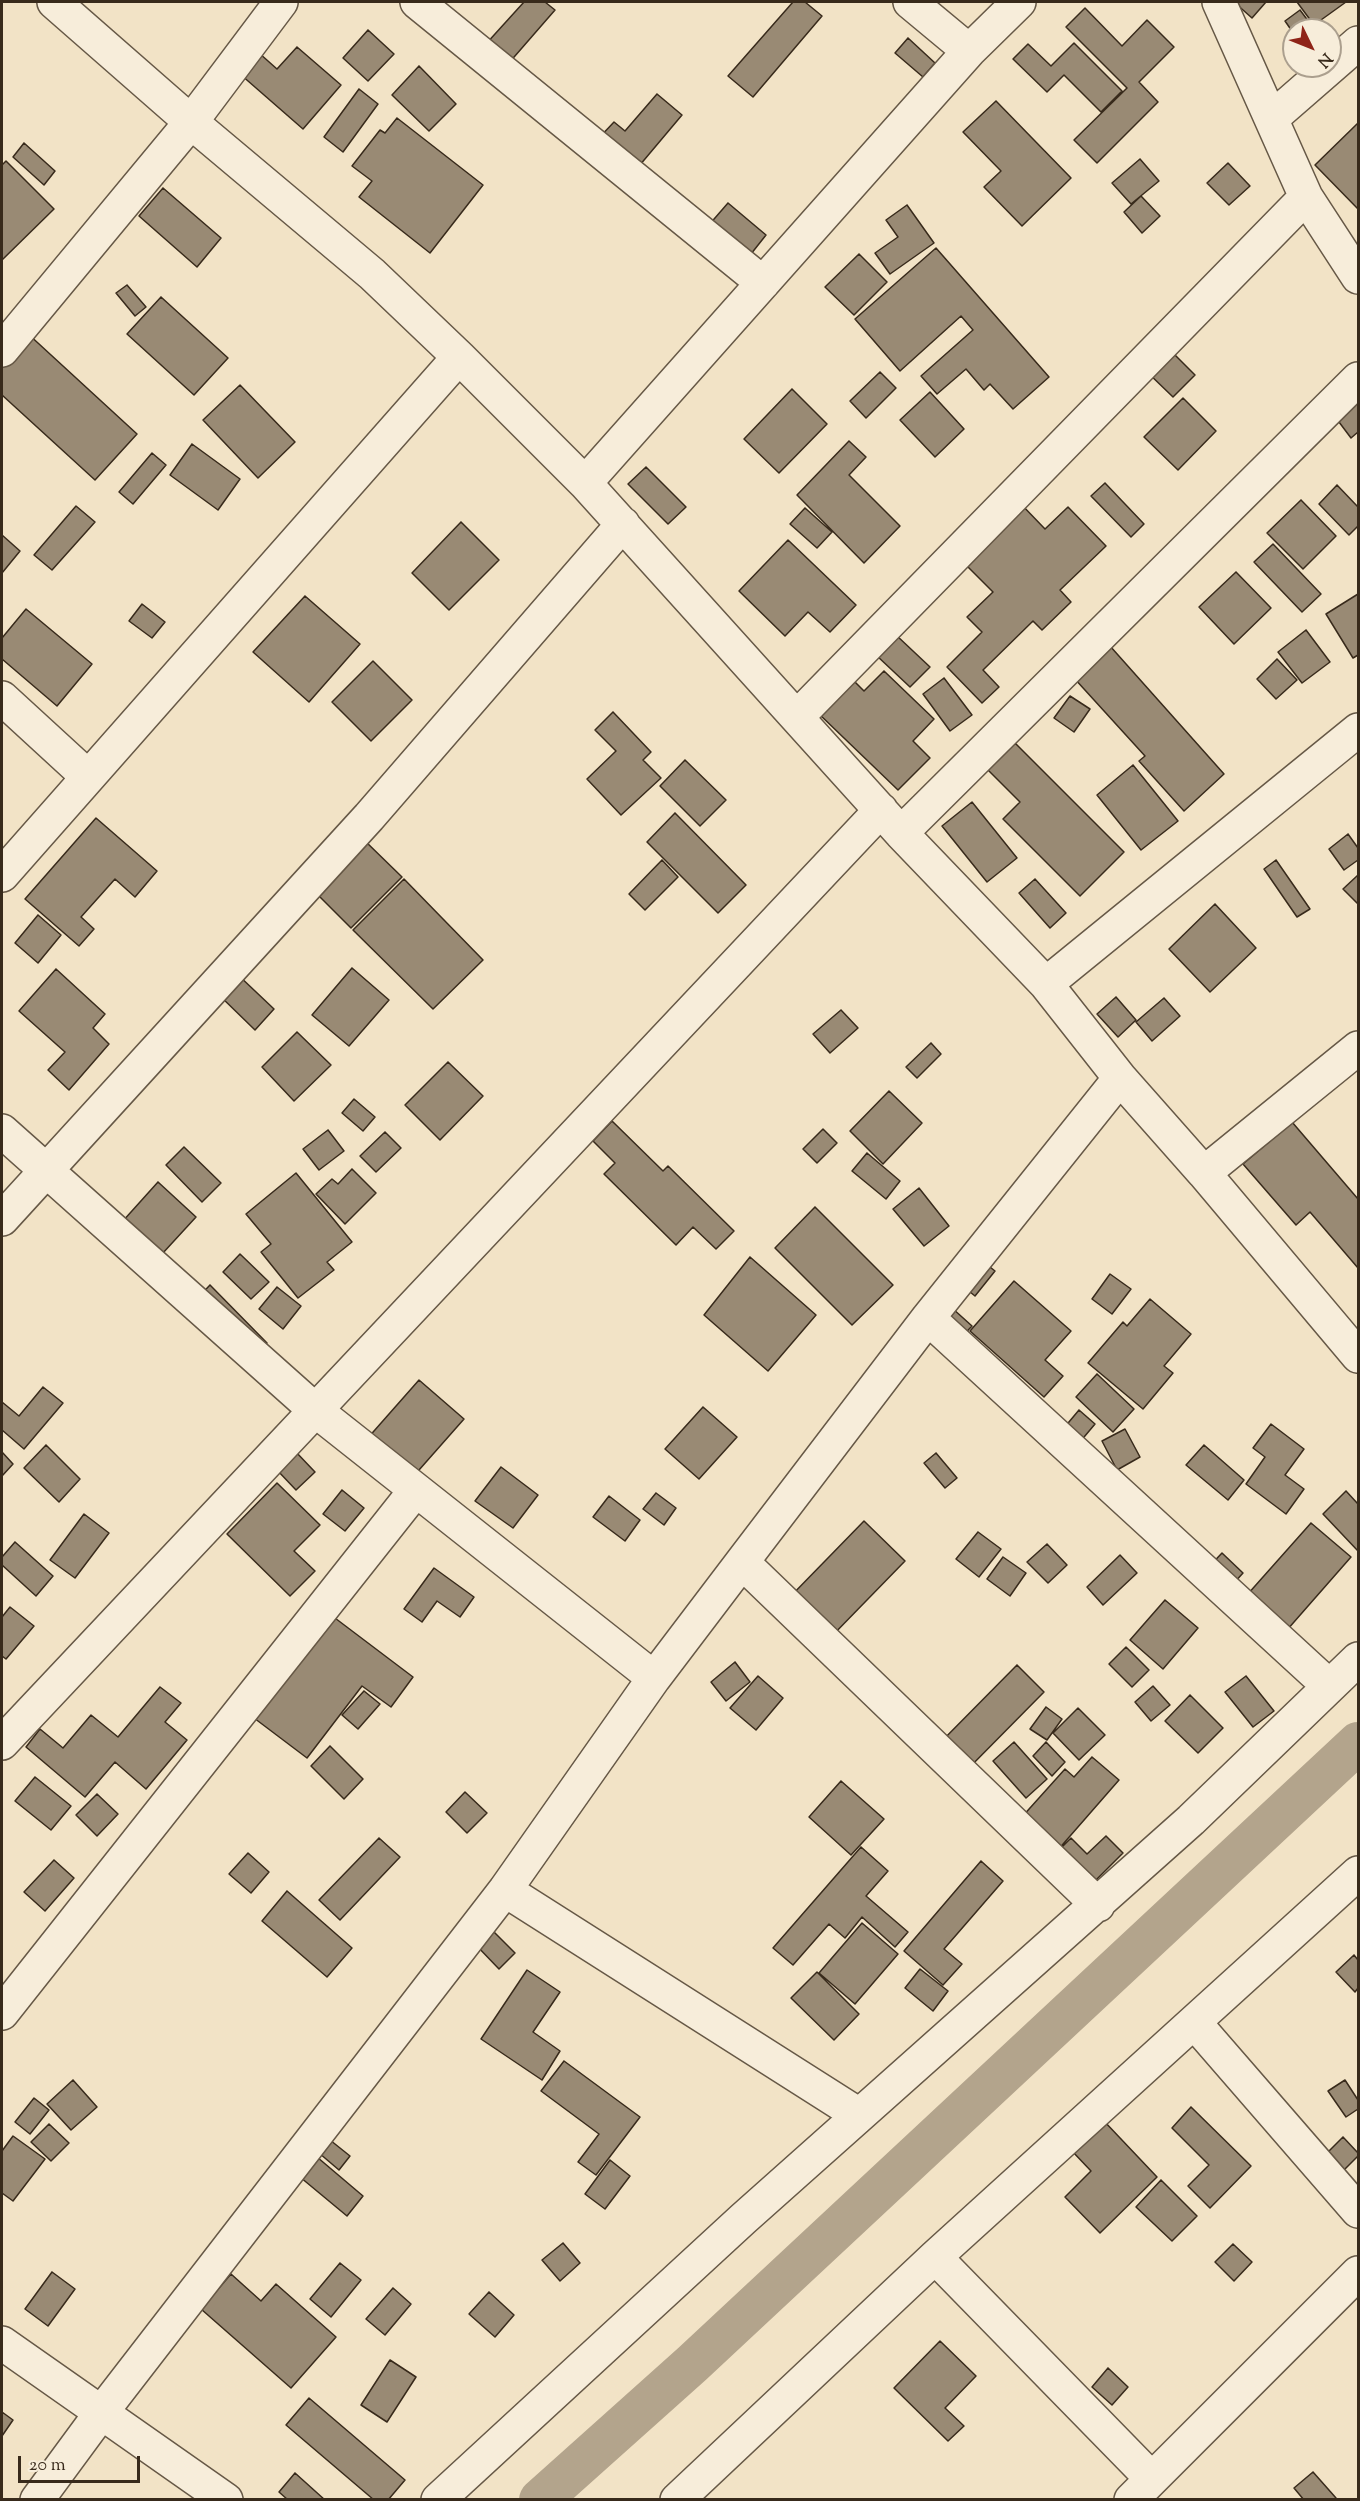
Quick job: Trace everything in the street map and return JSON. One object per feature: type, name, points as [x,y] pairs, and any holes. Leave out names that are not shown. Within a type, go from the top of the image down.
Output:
[{"type":"street","points":[[54,2],[191,122],[372,274],[585,483],[891,822],[1046,984],[1120,1078],[1359,1356]]},
{"type":"street","points":[[2,350],[191,122],[281,2]]},
{"type":"street","points":[[417,2],[763,283]]},
{"type":"street","points":[[910,2],[969,51]]},
{"type":"street","points":[[585,483],[969,51],[1019,2]]},
{"type":"street","points":[[1220,2],[1306,197],[1359,277]]},
{"type":"street","points":[[1272,118],[1359,43]]},
{"type":"street","points":[[797,717],[1306,197]]},
{"type":"street","points":[[2,875],[459,357]]},
{"type":"street","points":[[2,1743],[315,1410],[891,822],[1359,379]]},
{"type":"street","points":[[2,1219],[369,817],[623,524]]},
{"type":"street","points":[[2,698],[87,776]]},
{"type":"street","points":[[1046,984],[1359,730]]},
{"type":"street","points":[[1204,1173],[1359,1048]]},
{"type":"street","points":[[37,2499],[505,1890],[654,1678],[742,1562],[928,1318],[1120,1078]]},
{"type":"street","points":[[2,1131],[315,1410],[654,1678]]},
{"type":"street","points":[[928,1318],[1329,1686]]},
{"type":"street","points":[[2,2013],[415,1491]]},
{"type":"street","points":[[742,1562],[1098,1905]]},
{"type":"street","points":[[438,2499],[859,2115],[1199,1813],[1359,1659]]},
{"type":"street","points":[[677,2499],[935,2257],[1359,1873]]},
{"type":"street","points":[[505,1890],[859,2115]]},
{"type":"street","points":[[1194,2022],[1359,2211]]},
{"type":"street","points":[[935,2257],[1141,2489],[1359,2273]]},
{"type":"street","points":[[2,2343],[226,2499]]},
{"type":"building","points":[[524,2],[545,2],[555,10],[508,64],[485,45]]},
{"type":"building","points":[[793,2],[805,2],[822,16],[753,97],[728,76]]},
{"type":"building","points":[[1234,2],[1266,2],[1252,18]]},
{"type":"building","points":[[1297,2],[1346,2],[1324,18],[1309,18]]},
{"type":"building","points":[[1085,8],[1122,46],[1147,20],[1174,47],[1139,82],[1158,102],[1097,163],[1074,140],[1127,88],[1066,27]]},
{"type":"building","points":[[1300,10],[1306,18],[1289,18]]},
{"type":"building","points":[[368,30],[394,54],[368,81],[343,58]]},
{"type":"building","points":[[908,38],[935,63],[923,77],[895,53]]},
{"type":"building","points":[[1074,43],[1122,91],[1101,112],[1064,75],[1047,92],[1013,59],[1028,44],[1051,66]]},
{"type":"building","points":[[297,47],[341,85],[303,129],[240,74],[259,53],[277,69]]},
{"type":"building","points":[[419,66],[456,104],[429,131],[392,95]]},
{"type":"building","points":[[359,89],[378,104],[343,152],[324,137]]},
{"type":"building","points":[[657,94],[682,115],[634,172],[597,140],[614,122],[625,131]]},
{"type":"building","points":[[996,101],[1071,178],[1022,226],[984,187],[1001,171],[963,132]]},
{"type":"building","points":[[397,118],[483,185],[430,253],[359,197],[372,181],[352,166],[380,130],[385,133]]},
{"type":"building","points":[[1358,123],[1358,209],[1315,165]]},
{"type":"building","points":[[24,143],[55,171],[44,185],[13,157]]},
{"type":"building","points":[[1140,159],[1159,181],[1131,204],[1112,183]]},
{"type":"building","points":[[6,161],[54,209],[2,260],[2,165]]},
{"type":"building","points":[[1228,163],[1250,186],[1229,205],[1207,183]]},
{"type":"building","points":[[163,188],[221,238],[197,267],[139,216]]},
{"type":"building","points":[[1141,196],[1160,216],[1142,233],[1124,212]]},
{"type":"building","points":[[728,203],[766,235],[747,259],[708,226]]},
{"type":"building","points":[[907,205],[934,243],[890,274],[875,253],[898,237],[886,220]]},
{"type":"building","points":[[936,248],[1049,377],[1013,409],[990,384],[984,390],[966,369],[937,394],[921,376],[973,330],[961,316],[900,371],[855,319]]},
{"type":"building","points":[[859,254],[887,282],[854,315],[825,287]]},
{"type":"building","points":[[127,285],[146,307],[135,316],[116,293]]},
{"type":"building","points":[[161,297],[228,358],[194,395],[127,334]]},
{"type":"building","points":[[26,332],[137,434],[95,480],[2,395],[2,358]]},
{"type":"building","points":[[1167,347],[1195,375],[1173,397],[1145,370]]},
{"type":"building","points":[[880,372],[896,388],[866,418],[850,401]]},
{"type":"building","points":[[240,385],[295,442],[258,478],[203,420]]},
{"type":"building","points":[[792,389],[827,424],[779,473],[744,439]]},
{"type":"building","points":[[930,392],[964,429],[935,457],[900,420]]},
{"type":"building","points":[[1183,398],[1216,431],[1178,470],[1144,437]]},
{"type":"building","points":[[1358,398],[1358,432],[1351,438],[1333,414]]},
{"type":"building","points":[[849,441],[866,457],[849,475],[900,526],[864,563],[797,495]]},
{"type":"building","points":[[192,444],[240,479],[218,510],[170,475]]},
{"type":"building","points":[[152,453],[166,465],[133,504],[119,492]]},
{"type":"building","points":[[646,467],[686,507],[668,524],[628,484]]},
{"type":"building","points":[[1105,483],[1144,524],[1131,537],[1091,496]]},
{"type":"building","points":[[1337,485],[1358,507],[1358,526],[1349,535],[1319,504]]},
{"type":"building","points":[[1301,500],[1336,536],[1303,569],[1267,533]]},
{"type":"building","points":[[1019,502],[1045,529],[1068,507],[1106,546],[1060,590],[1071,602],[1042,630],[1033,621],[983,670],[999,687],[982,703],[947,667],[982,632],[967,617],[993,592],[961,560]]},
{"type":"building","points":[[76,506],[95,522],[52,570],[34,555]]},
{"type":"building","points":[[805,508],[832,532],[817,548],[790,524]]},
{"type":"building","points":[[461,522],[499,560],[449,610],[412,573]]},
{"type":"building","points":[[2,535],[20,551],[2,573]]},
{"type":"building","points":[[788,540],[856,605],[830,632],[808,612],[785,636],[739,591]]},
{"type":"building","points":[[1273,544],[1321,594],[1302,612],[1254,562]]},
{"type":"building","points":[[1236,572],[1271,608],[1234,644],[1199,607]]},
{"type":"building","points":[[1358,594],[1358,655],[1353,658],[1326,614]]},
{"type":"building","points":[[305,596],[360,644],[309,702],[253,652]]},
{"type":"building","points":[[142,604],[165,622],[152,638],[129,621]]},
{"type":"building","points":[[26,609],[92,664],[57,706],[2,659],[2,638]]},
{"type":"building","points":[[1306,630],[1330,662],[1302,683],[1278,652]]},
{"type":"building","points":[[896,635],[930,667],[910,687],[876,655]]},
{"type":"building","points":[[1110,646],[1224,774],[1184,811],[1139,761],[1145,756],[1074,678]]},
{"type":"building","points":[[1277,659],[1297,680],[1276,699],[1257,679]]},
{"type":"building","points":[[373,661],[412,700],[371,741],[332,702]]},
{"type":"building","points":[[884,671],[934,719],[913,741],[930,758],[898,790],[818,713],[852,679],[864,691]]},
{"type":"building","points":[[944,678],[972,715],[950,731],[923,694]]},
{"type":"building","points":[[1070,696],[1090,709],[1074,732],[1054,718]]},
{"type":"building","points":[[613,712],[651,752],[643,760],[661,778],[621,815],[587,779],[616,751],[595,730]]},
{"type":"building","points":[[1015,743],[1124,852],[1080,896],[1003,819],[1020,802],[988,770]]},
{"type":"building","points":[[685,760],[726,800],[700,826],[660,786]]},
{"type":"building","points":[[1133,765],[1178,821],[1141,850],[1097,795]]},
{"type":"building","points":[[972,802],[1017,858],[987,882],[942,826]]},
{"type":"building","points":[[675,813],[746,885],[718,913],[647,842]]},
{"type":"building","points":[[96,818],[157,871],[135,897],[115,879],[81,917],[94,929],[79,946],[25,899]]},
{"type":"building","points":[[1348,834],[1358,848],[1358,860],[1344,870],[1329,849]]},
{"type":"building","points":[[363,839],[402,877],[351,928],[313,890]]},
{"type":"building","points":[[662,860],[678,877],[645,910],[629,894]]},
{"type":"building","points":[[1276,860],[1310,909],[1297,917],[1264,869]]},
{"type":"building","points":[[1358,875],[1358,904],[1343,889]]},
{"type":"building","points":[[404,879],[483,960],[433,1009],[353,930]]},
{"type":"building","points":[[1035,879],[1066,913],[1050,928],[1019,893]]},
{"type":"building","points":[[1215,904],[1256,948],[1210,992],[1169,949]]},
{"type":"building","points":[[38,915],[61,935],[38,963],[15,943]]},
{"type":"building","points":[[352,968],[389,1000],[349,1046],[312,1015]]},
{"type":"building","points":[[56,969],[105,1014],[93,1028],[109,1044],[69,1090],[48,1070],[65,1052],[19,1011]]},
{"type":"building","points":[[236,973],[274,1009],[255,1030],[217,993]]},
{"type":"building","points":[[1116,997],[1136,1020],[1118,1037],[1097,1014]]},
{"type":"building","points":[[1164,998],[1180,1016],[1152,1041],[1136,1022]]},
{"type":"building","points":[[841,1010],[858,1028],[830,1053],[813,1034]]},
{"type":"building","points":[[297,1032],[331,1065],[294,1101],[262,1067]]},
{"type":"building","points":[[931,1043],[941,1054],[917,1078],[906,1067]]},
{"type":"building","points":[[448,1062],[483,1096],[440,1140],[405,1105]]},
{"type":"building","points":[[889,1091],[922,1123],[883,1164],[850,1131]]},
{"type":"building","points":[[354,1099],[375,1117],[363,1131],[342,1113]]},
{"type":"building","points":[[612,1121],[663,1171],[668,1166],[734,1231],[716,1249],[693,1227],[676,1245],[604,1174],[615,1163],[593,1141]]},
{"type":"building","points":[[1292,1122],[1358,1199],[1358,1268],[1310,1212],[1296,1225],[1243,1164]]},
{"type":"building","points":[[823,1129],[837,1143],[817,1163],[803,1149]]},
{"type":"building","points":[[328,1130],[344,1151],[319,1170],[303,1149]]},
{"type":"building","points":[[385,1132],[401,1148],[376,1172],[360,1156]]},
{"type":"building","points":[[184,1147],[221,1183],[202,1202],[166,1165]]},
{"type":"building","points":[[867,1153],[900,1181],[886,1199],[852,1171]]},
{"type":"building","points":[[352,1169],[376,1193],[345,1224],[316,1194],[332,1179],[338,1184]]},
{"type":"building","points":[[296,1173],[352,1242],[327,1262],[334,1270],[298,1298],[261,1252],[271,1244],[246,1214]]},
{"type":"building","points":[[158,1182],[196,1217],[151,1266],[113,1232]]},
{"type":"building","points":[[919,1188],[949,1226],[924,1246],[893,1209]]},
{"type":"building","points":[[815,1207],[893,1285],[852,1325],[775,1248]]},
{"type":"building","points":[[240,1254],[269,1282],[251,1299],[223,1272]]},
{"type":"building","points":[[975,1255],[995,1271],[975,1296],[954,1279]]},
{"type":"building","points":[[750,1257],[816,1315],[768,1371],[704,1315]]},
{"type":"building","points":[[1110,1274],[1131,1289],[1112,1314],[1092,1299]]},
{"type":"building","points":[[1014,1281],[1071,1331],[1045,1360],[1063,1376],[1044,1397],[970,1331]]},
{"type":"building","points":[[210,1285],[267,1343],[248,1362],[191,1305]]},
{"type":"building","points":[[277,1287],[301,1306],[283,1329],[259,1309]]},
{"type":"building","points":[[942,1299],[972,1326],[957,1342]]},
{"type":"building","points":[[1150,1299],[1191,1334],[1164,1366],[1173,1373],[1143,1409],[1088,1363],[1123,1322],[1127,1326]]},
{"type":"building","points":[[1097,1374],[1134,1409],[1113,1432],[1076,1397]]},
{"type":"building","points":[[419,1380],[464,1419],[404,1487],[359,1448]]},
{"type":"building","points":[[43,1387],[63,1403],[24,1449],[2,1430],[2,1402],[19,1416]]},
{"type":"building","points":[[703,1407],[737,1437],[699,1479],[665,1449]]},
{"type":"building","points":[[1079,1410],[1095,1424],[1069,1455],[1053,1441]]},
{"type":"building","points":[[1271,1424],[1304,1449],[1285,1475],[1304,1489],[1286,1514],[1246,1484],[1265,1457],[1253,1448]]},
{"type":"building","points":[[1125,1429],[1140,1457],[1117,1470],[1102,1441]]},
{"type":"building","points":[[46,1445],[80,1479],[59,1502],[24,1468]]},
{"type":"building","points":[[1204,1445],[1244,1480],[1228,1500],[1186,1465]]},
{"type":"building","points":[[295,1451],[315,1472],[296,1490],[277,1470]]},
{"type":"building","points":[[2,1452],[13,1464],[2,1476]]},
{"type":"building","points":[[936,1453],[957,1478],[945,1488],[924,1463]]},
{"type":"building","points":[[501,1467],[538,1495],[513,1528],[475,1501]]},
{"type":"building","points":[[277,1483],[320,1525],[294,1551],[315,1571],[290,1596],[227,1534]]},
{"type":"building","points":[[342,1490],[364,1508],[345,1531],[323,1514]]},
{"type":"building","points":[[1346,1491],[1358,1504],[1358,1551],[1323,1514]]},
{"type":"building","points":[[656,1493],[676,1508],[664,1525],[643,1509]]},
{"type":"building","points":[[609,1496],[640,1520],[625,1541],[593,1517]]},
{"type":"building","points":[[84,1514],[109,1533],[75,1578],[50,1560]]},
{"type":"building","points":[[864,1521],[905,1561],[828,1640],[787,1600]]},
{"type":"building","points":[[1311,1523],[1351,1557],[1287,1630],[1247,1595]]},
{"type":"building","points":[[978,1532],[1001,1549],[979,1577],[956,1559]]},
{"type":"building","points":[[15,1542],[53,1576],[36,1596],[2,1565],[2,1557]]},
{"type":"building","points":[[1047,1544],[1067,1565],[1048,1583],[1027,1562]]},
{"type":"building","points":[[1222,1553],[1243,1573],[1224,1594],[1203,1573]]},
{"type":"building","points":[[1120,1555],[1137,1573],[1103,1605],[1087,1587]]},
{"type":"building","points":[[1003,1557],[1026,1573],[1010,1596],[987,1579]]},
{"type":"building","points":[[434,1568],[474,1597],[460,1617],[437,1601],[422,1622],[404,1609]]},
{"type":"building","points":[[1165,1600],[1198,1628],[1163,1669],[1130,1640]]},
{"type":"building","points":[[10,1607],[34,1626],[6,1659],[2,1656],[2,1617]]},
{"type":"building","points":[[327,1612],[413,1677],[391,1707],[362,1686],[307,1758],[254,1718]]},
{"type":"building","points":[[1126,1647],[1149,1670],[1132,1687],[1109,1664]]},
{"type":"building","points":[[735,1662],[750,1682],[726,1701],[711,1682]]},
{"type":"building","points":[[1017,1665],[1044,1692],[958,1779],[931,1752]]},
{"type":"building","points":[[758,1676],[783,1698],[756,1730],[730,1708]]},
{"type":"building","points":[[1246,1676],[1274,1711],[1253,1727],[1225,1692]]},
{"type":"building","points":[[1153,1686],[1170,1705],[1151,1721],[1135,1702]]},
{"type":"building","points":[[160,1687],[181,1703],[165,1722],[187,1740],[146,1789],[115,1762],[85,1797],[26,1747],[40,1729],[63,1748],[91,1715],[118,1737]]},
{"type":"building","points":[[364,1691],[380,1704],[358,1729],[342,1715]]},
{"type":"building","points":[[1190,1695],[1223,1728],[1198,1753],[1165,1721]]},
{"type":"building","points":[[1046,1707],[1062,1719],[1047,1740],[1030,1729]]},
{"type":"building","points":[[1078,1708],[1105,1735],[1079,1760],[1053,1733]]},
{"type":"building","points":[[1014,1742],[1047,1779],[1026,1798],[993,1761]]},
{"type":"building","points":[[1046,1742],[1065,1762],[1052,1776],[1033,1756]]},
{"type":"building","points":[[330,1746],[363,1779],[344,1799],[311,1766]]},
{"type":"building","points":[[1092,1757],[1119,1780],[1057,1851],[1021,1818],[1065,1769],[1074,1777]]},
{"type":"building","points":[[35,1777],[71,1806],[51,1830],[15,1801]]},
{"type":"building","points":[[841,1781],[884,1819],[851,1855],[809,1817]]},
{"type":"building","points":[[465,1792],[487,1813],[467,1833],[446,1812]]},
{"type":"building","points":[[97,1794],[118,1814],[97,1836],[76,1815]]},
{"type":"building","points":[[1106,1836],[1123,1853],[1082,1894],[1048,1861],[1071,1838],[1087,1854]]},
{"type":"building","points":[[379,1838],[400,1857],[340,1920],[319,1900]]},
{"type":"building","points":[[861,1847],[888,1871],[866,1896],[908,1932],[895,1947],[862,1917],[845,1938],[829,1924],[793,1965],[773,1948]]},
{"type":"building","points":[[248,1853],[269,1872],[251,1893],[229,1874]]},
{"type":"building","points":[[54,1860],[74,1878],[45,1911],[24,1892]]},
{"type":"building","points":[[981,1861],[1003,1881],[944,1949],[962,1964],[943,1985],[904,1951]]},
{"type":"building","points":[[287,1891],[352,1948],[327,1977],[262,1921]]},
{"type":"building","points":[[862,1923],[898,1954],[855,2004],[819,1973]]},
{"type":"building","points":[[489,1927],[515,1953],[499,1969],[474,1943]]},
{"type":"building","points":[[1354,1955],[1358,1960],[1358,1988],[1355,1992],[1336,1972]]},
{"type":"building","points":[[920,1969],[948,1991],[933,2011],[905,1988]]},
{"type":"building","points":[[527,1970],[560,1992],[533,2032],[560,2051],[542,2080],[481,2039]]},
{"type":"building","points":[[817,1972],[859,2014],[834,2040],[791,1998]]},
{"type":"building","points":[[564,2061],[640,2117],[596,2175],[578,2162],[599,2134],[541,2091]]},
{"type":"building","points":[[73,2080],[97,2107],[71,2130],[47,2104]]},
{"type":"building","points":[[1345,2080],[1358,2100],[1358,2109],[1346,2117],[1328,2091]]},
{"type":"building","points":[[34,2098],[49,2110],[30,2134],[15,2122]]},
{"type":"building","points":[[1191,2107],[1251,2166],[1210,2208],[1188,2186],[1209,2165],[1172,2128]]},
{"type":"building","points":[[1103,2120],[1157,2177],[1100,2233],[1065,2197],[1091,2171],[1072,2151]]},
{"type":"building","points":[[49,2124],[69,2143],[51,2161],[31,2142]]},
{"type":"building","points":[[13,2136],[45,2159],[13,2201],[2,2193],[2,2151]]},
{"type":"building","points":[[1343,2137],[1358,2153],[1358,2156],[1335,2179],[1318,2162]]},
{"type":"building","points":[[330,2140],[350,2156],[339,2170],[319,2153]]},
{"type":"building","points":[[317,2157],[363,2196],[347,2216],[300,2177]]},
{"type":"building","points":[[610,2160],[630,2176],[605,2209],[585,2194]]},
{"type":"building","points":[[1161,2180],[1197,2216],[1172,2241],[1136,2207]]},
{"type":"building","points":[[563,2243],[580,2263],[560,2281],[542,2260]]},
{"type":"building","points":[[1233,2244],[1252,2262],[1234,2281],[1215,2262]]},
{"type":"building","points":[[340,2263],[361,2280],[331,2317],[310,2299]]},
{"type":"building","points":[[52,2272],[75,2289],[48,2326],[25,2309]]},
{"type":"building","points":[[231,2274],[261,2301],[276,2284],[336,2337],[291,2388],[201,2309]]},
{"type":"building","points":[[393,2288],[411,2304],[385,2335],[366,2319]]},
{"type":"building","points":[[489,2292],[514,2315],[495,2337],[469,2314]]},
{"type":"building","points":[[940,2341],[976,2376],[945,2408],[964,2426],[948,2441],[894,2388]]},
{"type":"building","points":[[390,2360],[416,2377],[387,2422],[361,2405]]},
{"type":"building","points":[[1108,2368],[1128,2387],[1112,2405],[1092,2387]]},
{"type":"building","points":[[309,2398],[405,2480],[388,2500],[374,2500],[286,2425]]},
{"type":"building","points":[[2,2412],[13,2420],[2,2436]]},
{"type":"building","points":[[1313,2472],[1336,2498],[1334,2500],[1304,2500],[1294,2488]]},
{"type":"building","points":[[295,2473],[325,2500],[288,2500],[279,2492]]},
{"type":"waterway","points":[[540,2500],[692,2364],[1358,1743]]}]
